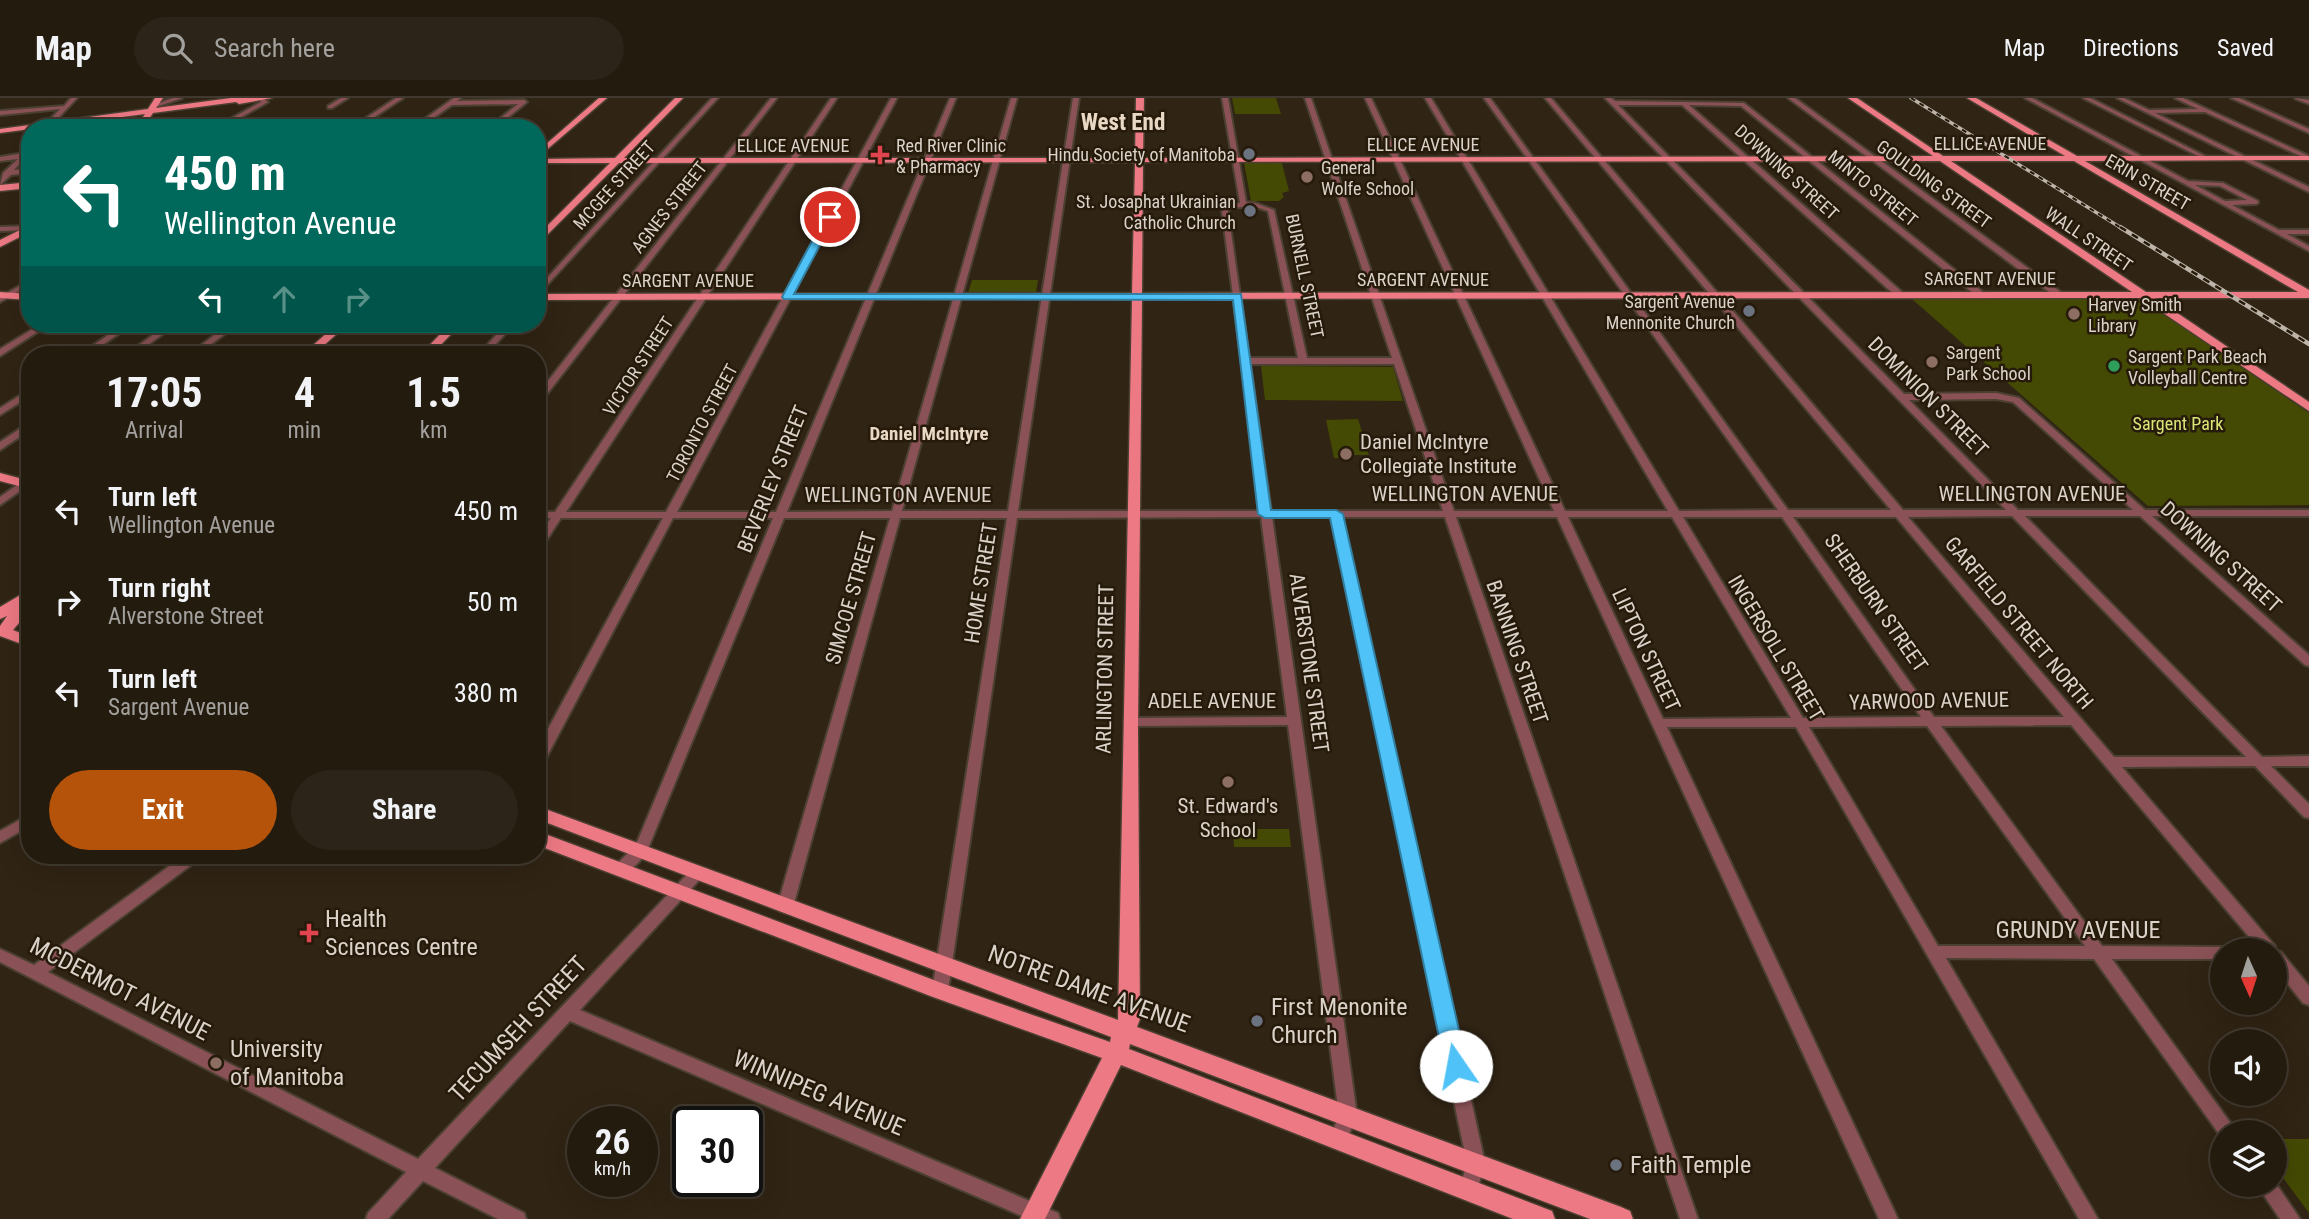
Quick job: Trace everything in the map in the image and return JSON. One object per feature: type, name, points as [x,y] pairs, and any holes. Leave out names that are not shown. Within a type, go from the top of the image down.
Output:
[{"type":"main road","points":[[133,119],[143,101],[169,109],[247,98]]},
{"type":"main road","points":[[546,148],[603,98]]},
{"type":"main road","points":[[546,233],[679,98]]},
{"type":"main road","name":"ARLINGTON STREET","points":[[1039,1217],[1116,1054],[1129,1019],[1130,722],[1140,98]]},
{"type":"main road","name":"WALL STREET","points":[[1852,98],[2309,407]]},
{"type":"main road","name":"ERIN STREET","points":[[1971,98],[2309,294]]},
{"type":"main road","points":[[105,119],[136,115],[154,106],[267,99]]},
{"type":"main road","points":[[0,133],[21,130]]},
{"type":"main road","points":[[0,133],[21,132]]},
{"type":"main road","name":"ELLICE AVENUE","points":[[546,161],[2309,158]]},
{"type":"main road","points":[[0,187],[21,187]]},
{"type":"main road","points":[[0,244],[21,232]]},
{"type":"main road","name":"SARGENT AVENUE","points":[[546,296],[2309,294]]},
{"type":"main road","points":[[3,297],[21,297]]},
{"type":"main road","points":[[317,346],[333,333]]},
{"type":"main road","points":[[434,346],[447,333]]},
{"type":"main road","points":[[0,477],[21,482]]},
{"type":"main road","points":[[0,614],[21,599]]},
{"type":"main road","points":[[21,609],[2,631],[21,638]]},
{"type":"main road","name":"NOTRE DAME AVENUE","points":[[546,815],[1621,1219]]},
{"type":"main road","points":[[546,841],[940,991],[1116,1054],[1543,1219]]},
{"type":"street","points":[[57,119],[74,98]]},
{"type":"street","points":[[154,106],[178,98]]},
{"type":"street","points":[[210,103],[220,98]]},
{"type":"street","points":[[330,107],[345,98]]},
{"type":"street","points":[[368,119],[400,98]]},
{"type":"street","points":[[428,119],[458,98]]},
{"type":"street","name":"MCGEE STREET","points":[[546,286],[715,98]]},
{"type":"street","name":"AGNES STREET","points":[[546,389],[774,98]]},
{"type":"street","name":"VICTOR STREET","points":[[546,534],[834,98]]},
{"type":"street","name":"TORONTO STREET","points":[[546,745],[894,98]]},
{"type":"street","name":"BEVERLEY STREET","points":[[621,869],[640,851],[953,98]]},
{"type":"street","name":"SIMCOE STREET","points":[[785,907],[1014,98]]},
{"type":"street","name":"HOME STREET","points":[[940,991],[1076,98]]},
{"type":"street","points":[[1225,98],[1243,203]]},
{"type":"street","name":"BANNING STREET","points":[[1308,98],[1689,1219]]},
{"type":"street","name":"LIPTON STREET","points":[[1368,98],[1889,1219]]},
{"type":"street","name":"INGERSOLL STREET","points":[[1428,98],[1800,723],[2089,1219]]},
{"type":"street","name":"SHERBURN STREET","points":[[1487,98],[1786,514],[1931,722],[2219,1120]]},
{"type":"street","name":"GARFIELD STREET NORTH","points":[[1548,98],[2259,938]]},
{"type":"street","name":"DOMINION STREET","points":[[1608,98],[1671,159],[1900,397],[2309,813]]},
{"type":"street","name":"GOULDING STREET","points":[[1791,98],[2059,295]]},
{"type":"street","points":[[2028,98],[2309,249]]},
{"type":"street","points":[[2086,98],[2206,158]]},
{"type":"street","points":[[2120,98],[2309,190]]},
{"type":"street","points":[[2178,98],[2309,158]]},
{"type":"street","points":[[2234,98],[2309,131]]},
{"type":"street","points":[[2298,98],[2309,102]]},
{"type":"street","points":[[233,119],[267,99]]},
{"type":"street","points":[[451,103],[527,100]]},
{"type":"street","points":[[503,119],[527,100]]},
{"type":"street","points":[[1615,103],[1719,100]]},
{"type":"street","name":"MINTO STREET","points":[[1719,100],[1745,105],[1981,295]]},
{"type":"street","name":"DOWNING STREET","points":[[1683,103],[1900,295]]},
{"type":"street","points":[[0,113],[66,107]]},
{"type":"street","points":[[2147,111],[2207,111]]},
{"type":"street","points":[[0,159],[21,156]]},
{"type":"street","points":[[0,187],[21,161]]},
{"type":"street","points":[[0,174],[21,172]]},
{"type":"street","points":[[2185,183],[2221,184],[2256,202],[2223,203]]},
{"type":"street","name":"ALVERSTONE STREET","points":[[1243,203],[1229,206],[1225,211],[1348,1115],[1338,1141]]},
{"type":"street","name":"BURNELL STREET","points":[[1243,203],[1262,205],[1271,210],[1303,361]]},
{"type":"street","points":[[0,229],[21,228]]},
{"type":"street","points":[[2278,232],[2309,232]]},
{"type":"street","points":[[3,297],[21,287]]},
{"type":"street","points":[[0,353],[32,333]]},
{"type":"street","points":[[96,346],[116,333]]},
{"type":"street","points":[[142,346],[160,333]]},
{"type":"street","points":[[204,346],[221,333]]},
{"type":"street","points":[[490,346],[502,333]]},
{"type":"street","points":[[1245,361],[1398,360]]},
{"type":"street","points":[[0,412],[21,397]]},
{"type":"street","name":"DOWNING STREET","points":[[1900,397],[2011,398],[2309,662]]},
{"type":"street","points":[[0,447],[21,432]]},
{"type":"street","points":[[0,502],[21,488]]},
{"type":"street","name":"WELLINGTON AVENUE","points":[[546,515],[2309,513]]},
{"type":"street","points":[[1336,514],[1476,1163],[1468,1191]]},
{"type":"street","name":"ADELE AVENUE","points":[[1130,722],[1293,721]]},
{"type":"street","name":"YARWOOD AVENUE","points":[[1658,723],[2074,721]]},
{"type":"street","points":[[2109,762],[2309,761]]},
{"type":"street","points":[[0,838],[21,825]]},
{"type":"street","points":[[31,971],[169,864]]},
{"type":"street","points":[[31,971],[181,864]]},
{"type":"street","name":"TECUMSEH STREET","points":[[375,1219],[697,873]]},
{"type":"street","name":"GRUNDY AVENUE","points":[[1934,952],[2210,953]]},
{"type":"street","name":"MCDERMOT AVENUE","points":[[0,955],[517,1219]]},
{"type":"street","points":[[2287,971],[2309,998]]},
{"type":"street","name":"WINNIPEG AVENUE","points":[[567,1012],[1039,1217]]},
{"type":"street","points":[[2275,1197],[2291,1219]]},
{"type":"green space","points":[[1232,98],[1276,98],[1281,114],[1235,114]]},
{"type":"green space","points":[[436,117],[480,117],[477,119],[433,119]]},
{"type":"green space","points":[[1244,163],[1282,163],[1289,191],[1282,193],[1284,197],[1279,201],[1251,201]]},
{"type":"green space","points":[[972,280],[1038,280],[1036,293],[968,293]]},
{"type":"green space","name":"Sargent Park","points":[[1912,299],[2141,299],[2309,413],[2309,505],[2148,506]]},
{"type":"green space","points":[[1261,366],[1393,367],[1403,401],[1265,400]]},
{"type":"green space","points":[[1358,419],[1363,435],[1360,437],[1369,455],[1339,455],[1339,458],[1334,458],[1326,420]]},
{"type":"green space","points":[[1233,829],[1289,829],[1291,847],[1234,847]]},
{"type":"green space","points":[[2287,1139],[2309,1139],[2309,1213],[2287,1183]]},
{"type":"railway","points":[[1911,98],[2123,229]]},
{"type":"railway","points":[[2120,227],[2309,344]]},
{"type":"place","name":"Hindu Society of Manitoba","points":[[1249,154]]},
{"type":"place","name":"Red River Clinic & Pharmacy","points":[[880,155]]},
{"type":"place","name":"General Wolfe School","points":[[1307,177]]},
{"type":"place","name":"St. Josaphat Ukrainian Catholic Church","points":[[1250,211]]},
{"type":"place","name":"Sargent Avenue Mennonite Church","points":[[1749,311]]},
{"type":"place","name":"Harvey Smith Library","points":[[2074,314]]},
{"type":"place","name":"Sargent Park School","points":[[1932,362]]},
{"type":"place","name":"Sargent Park Beach Volleyball Centre","points":[[2114,366]]},
{"type":"place","name":"Daniel McIntyre Collegiate Institute","points":[[1346,454]]},
{"type":"place","name":"St. Edward's School","points":[[1228,782]]},
{"type":"place","name":"Health Sciences Centre","points":[[309,933]]},
{"type":"place","name":"First Menonite Church","points":[[1257,1021]]},
{"type":"place","name":"University of Manitoba","points":[[216,1063]]},
{"type":"place","name":"Faith Temple","points":[[1616,1165]]},
{"type":"district","name":"West End","points":[[1123,122]]},
{"type":"district","name":"Daniel McIntyre","points":[[929,433]]},
{"type":"route","points":[[830,217],[787,297],[1238,297],[1265,514],[1336,514],[1456,1066]]}]
